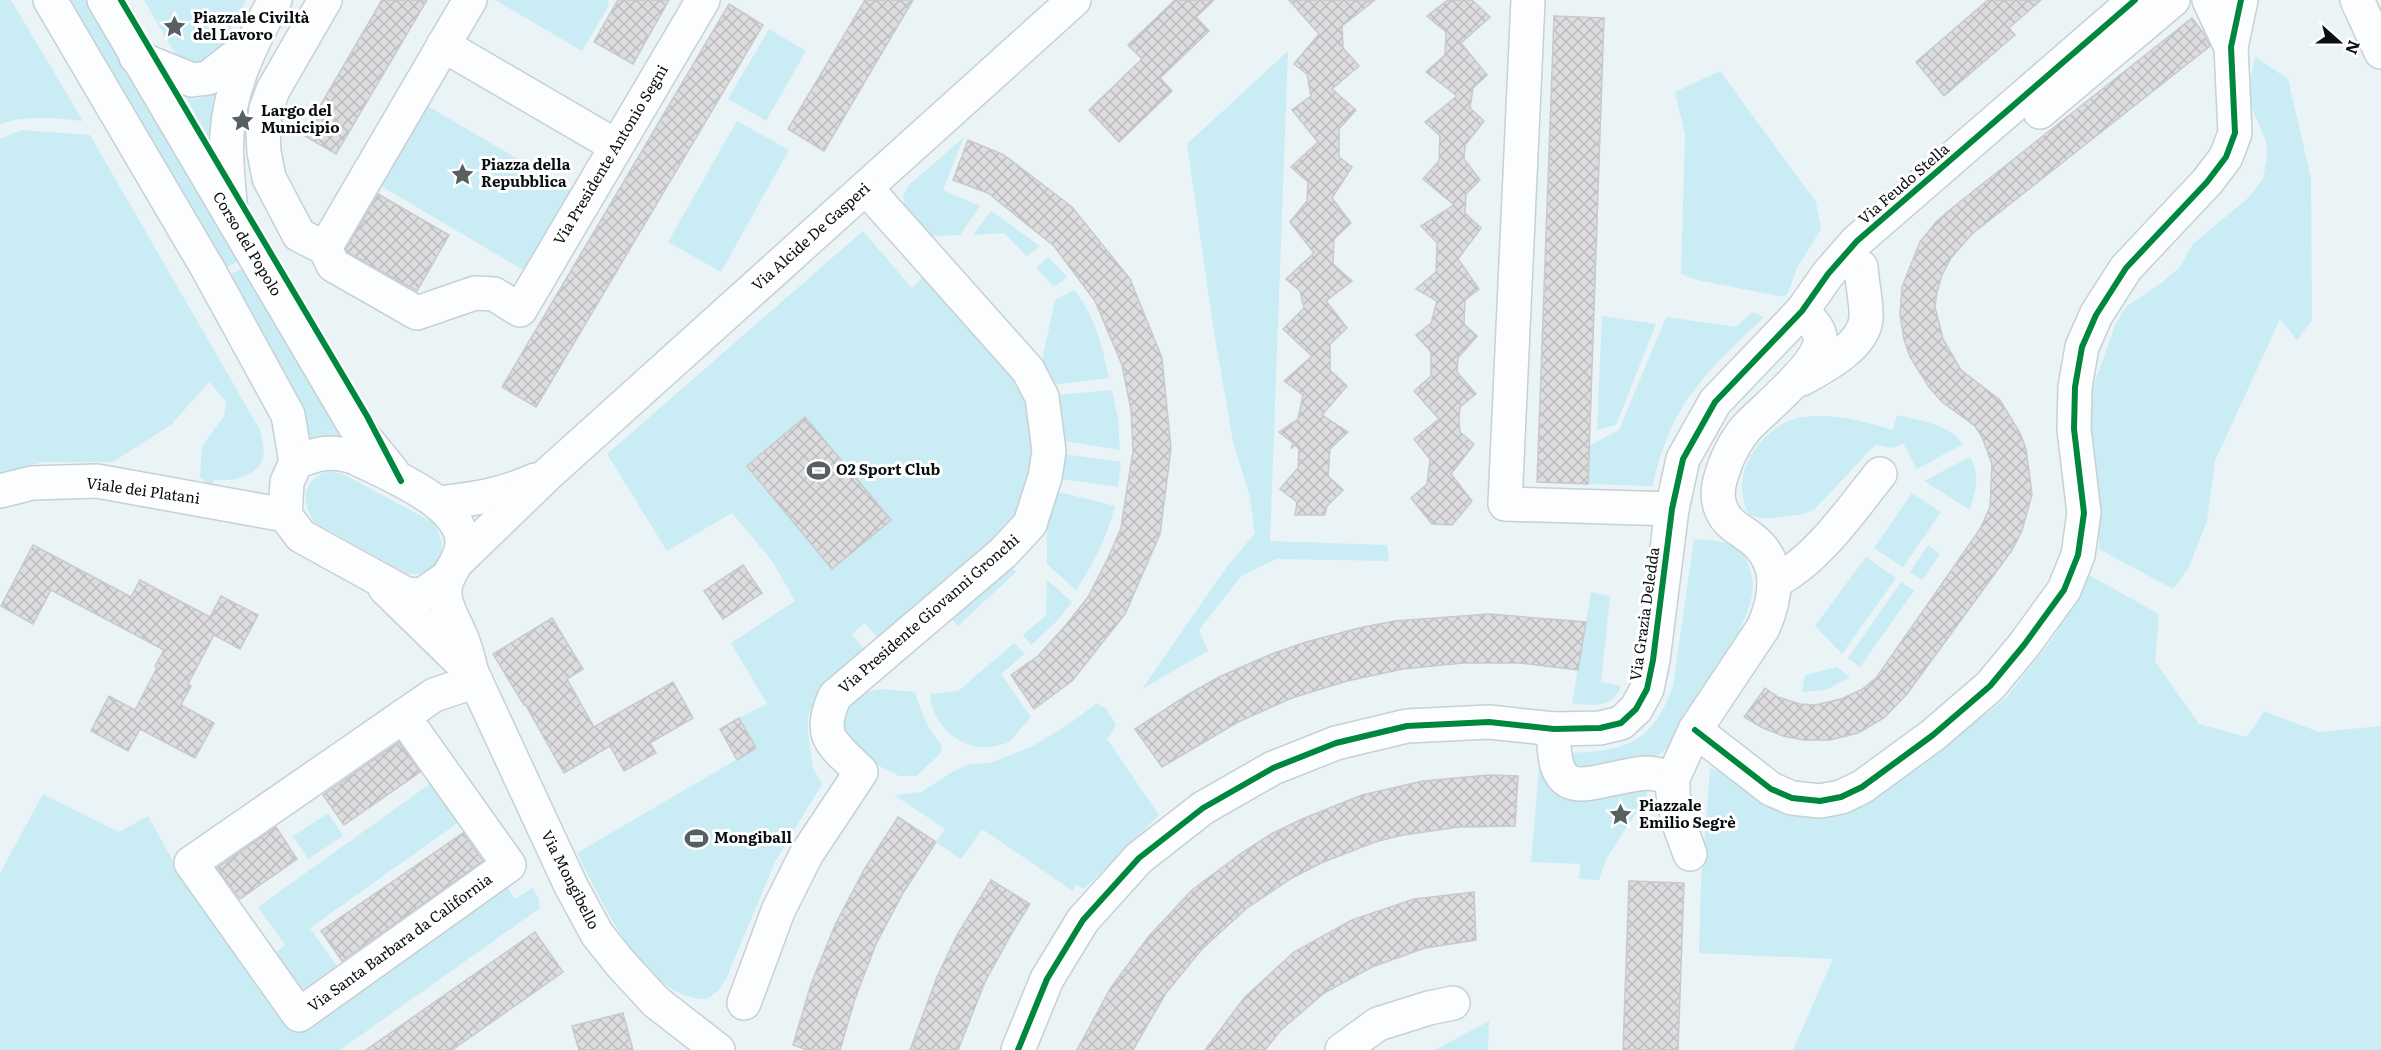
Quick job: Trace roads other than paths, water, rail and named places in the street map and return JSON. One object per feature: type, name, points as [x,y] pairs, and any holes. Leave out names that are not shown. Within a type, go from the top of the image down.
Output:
[{"type":"street","points":[[50,0],[208,269],[288,415],[296,462],[287,482],[285,515],[302,536],[375,578],[410,609],[474,677]]},
{"type":"street","name":"Corso del Popolo","points":[[104,0],[354,425],[400,481]]},
{"type":"street","points":[[231,217],[227,135],[232,101],[250,45],[275,0]]},
{"type":"street","points":[[325,0],[273,90],[266,109],[263,131],[269,178],[299,235],[325,248],[470,0]]},
{"type":"street","name":"Via Presidente Antonio Segni","points":[[325,248],[333,266],[417,313],[475,293],[494,294],[520,310],[703,0]]},
{"type":"street","name":"Via Alcide De Gasperi","points":[[375,578],[406,594],[422,595],[452,570],[548,474],[1074,0]]},
{"type":"street","points":[[1527,0],[1505,504],[1672,508]]},
{"type":"street","name":"Via Feudo Stella","points":[[1672,508],[1683,459],[1715,402],[1802,311],[1828,274],[1857,241],[2135,0]]},
{"type":"street","name":"Via Feudo Stella","points":[[1802,311],[1861,267],[1881,245],[2173,0]]},
{"type":"street","points":[[2357,0],[2381,52]]},
{"type":"street","points":[[1695,730],[1771,789],[1792,798],[1820,801],[1841,797],[1862,787],[1933,735],[1990,686],[2024,645],[2064,590],[2078,555],[2084,513],[2074,429],[2075,387],[2082,346],[2096,315],[2126,268],[2207,182],[2226,157],[2235,133],[2231,47],[2232,1]]},
{"type":"street","points":[[136,57],[192,80],[208,78],[250,45]]},
{"type":"street","points":[[443,45],[616,146]]},
{"type":"street","name":"Via Presidente Giovanni Gronchi","points":[[744,1003],[778,911],[806,855],[861,772],[829,739],[826,727],[828,711],[835,696],[1003,553],[1030,524],[1045,477],[1049,452],[1042,397],[1028,370],[866,188]]},
{"type":"street","points":[[1790,386],[1838,357],[1861,335],[1866,320],[1861,267]]},
{"type":"street","points":[[1690,854],[1678,821],[1673,794],[1673,778],[1695,730],[1763,628],[1771,610],[1776,581],[1767,554],[1752,539],[1730,525],[1719,506],[1719,482],[1730,454],[1746,429],[1790,386],[1818,352],[1820,336],[1813,323],[1802,311]]},
{"type":"street","points":[[296,462],[320,453],[340,453],[354,457],[440,503],[451,515],[459,530],[462,543],[445,598],[464,643],[474,677]]},
{"type":"street","points":[[440,503],[479,499],[507,492],[548,474]]},
{"type":"street","points":[[1776,581],[1789,574],[1830,536],[1880,474]]},
{"type":"street","name":"Viale dei Platani","points":[[0,491],[32,483],[97,481],[285,515]]},
{"type":"street","name":"Via Grazia Deledda","points":[[1018,1050],[1047,979],[1083,921],[1138,858],[1203,808],[1273,768],[1336,743],[1407,726],[1489,722],[1554,729],[1600,728],[1621,723],[1636,709],[1647,688],[1653,660],[1672,508]]},
{"type":"street","name":"Via Santa Barbara da California","points":[[403,716],[509,865],[299,1015],[191,863],[403,716],[434,695],[474,677]]},
{"type":"street","name":"Via Mongibello","points":[[474,677],[571,886],[597,934],[656,1002],[718,1050]]},
{"type":"street","points":[[1554,729],[1553,755],[1557,771],[1568,781],[1586,785],[1647,773],[1673,778]]},
{"type":"street","points":[[1342,1050],[1378,1024],[1429,1008],[1454,1003]]},
{"type":"place","name":"Piazzale Civiltà del Lavoro","points":[[175,27]]},
{"type":"place","name":"Largo del Municipio","points":[[243,120]]},
{"type":"place","name":"Piazza della Repubblica","points":[[463,174]]},
{"type":"place","name":"O2 Sport Club","points":[[818,470]]},
{"type":"place","name":"Piazzale Emilio Segrè","points":[[1621,815]]},
{"type":"place","name":"Mongiball","points":[[696,838]]}]
